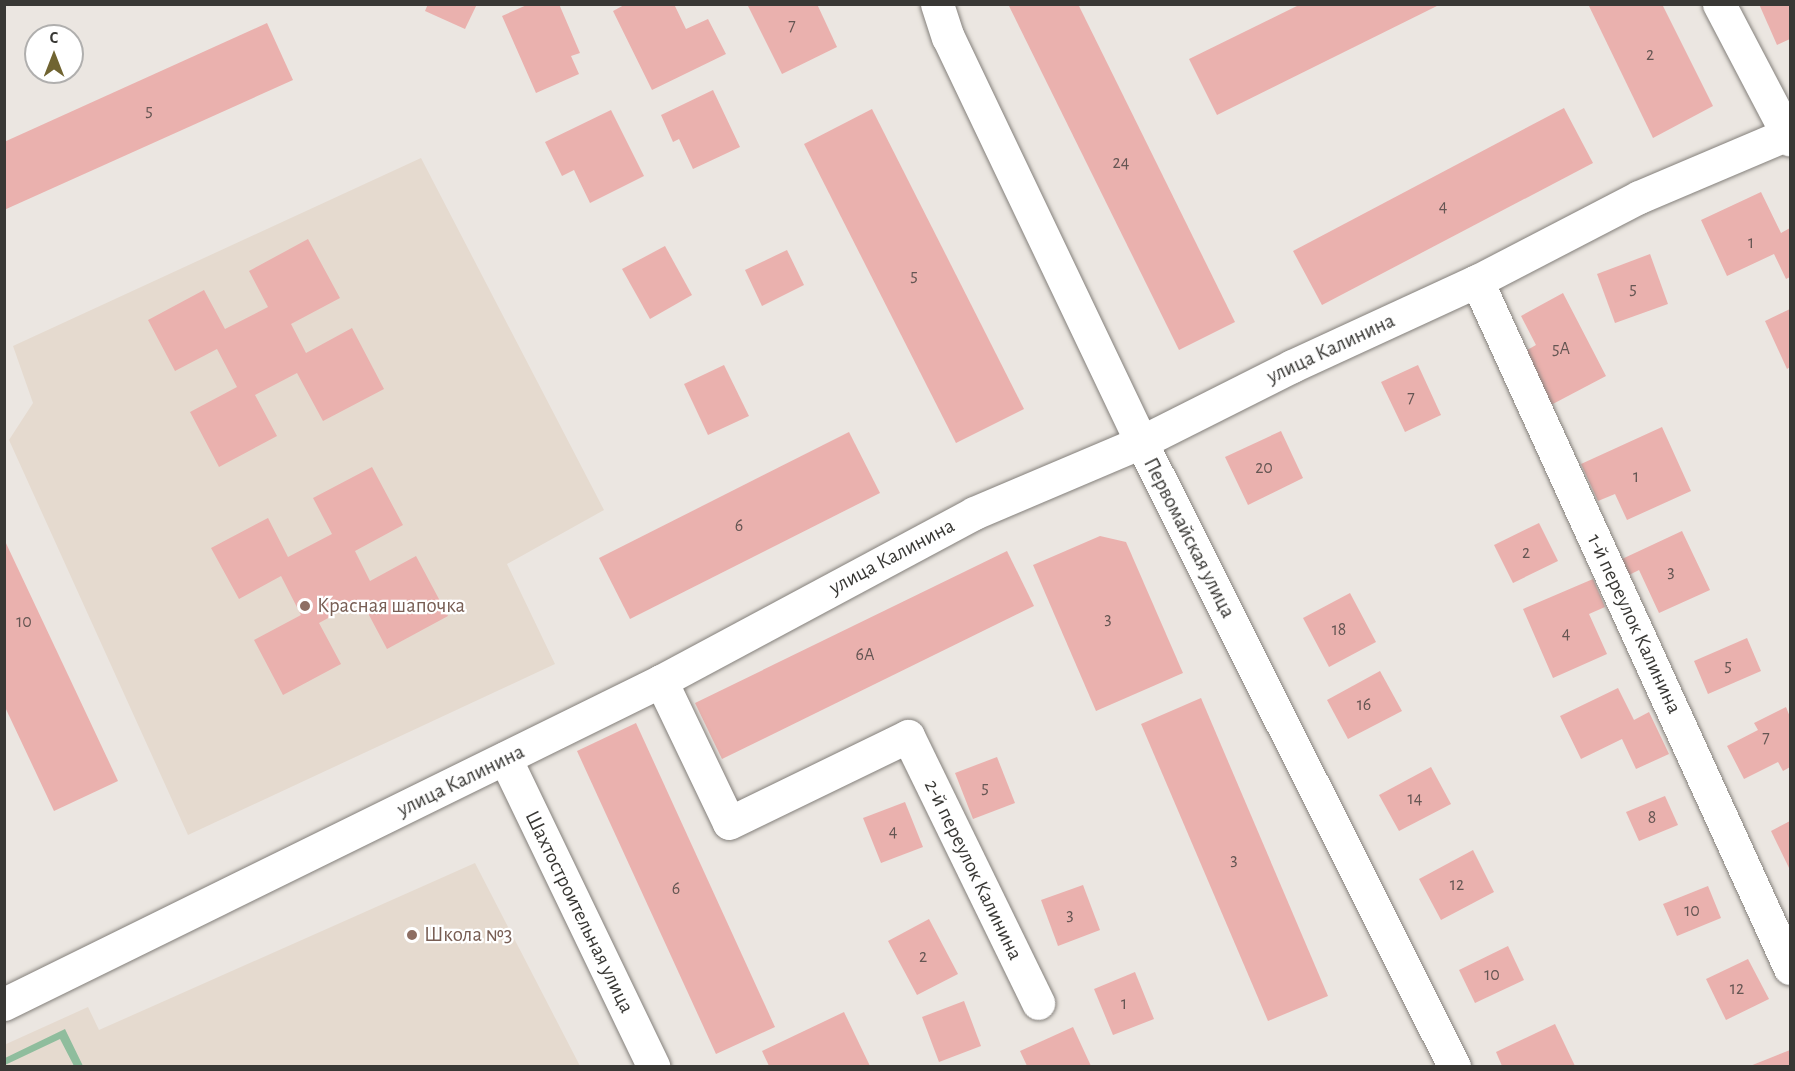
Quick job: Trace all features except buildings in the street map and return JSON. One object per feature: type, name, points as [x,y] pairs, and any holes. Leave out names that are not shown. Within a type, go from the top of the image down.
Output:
[{"type":"street","name":"Первомайская улица","points":[[938,4],[948,37],[1141,442],[1454,1066]]},
{"type":"street","points":[[1719,4],[1790,135]]},
{"type":"street","name":"улица Калинина","points":[[4,1004],[661,681],[974,513],[1141,442],[1292,366],[1477,281],[1639,197],[1790,135]]},
{"type":"street","name":"1-й переулок Калинина","points":[[1477,281],[1791,968]]},
{"type":"street","name":"2-й переулок Калинина","points":[[661,681],[729,824],[908,736],[1038,1003]]},
{"type":"street","name":"Шахтостроительная улица","points":[[505,759],[653,1066]]},
{"type":"shaded area","points":[[421,158],[604,510],[507,564],[555,664],[188,835],[9,440],[33,403],[13,346]]},
{"type":"shaded area","name":"Школа №3","points":[[475,863],[580,1066],[5,1066],[4,1045],[88,1007],[99,1030]]},
{"type":"green space","points":[[65,1029],[83,1066],[74,1066],[60,1039],[5,1065],[5,1058]]},
{"type":"place","name":"Красная шапочка","points":[[305,606]]},
{"type":"place","name":"Школа №3","points":[[412,935]]}]
